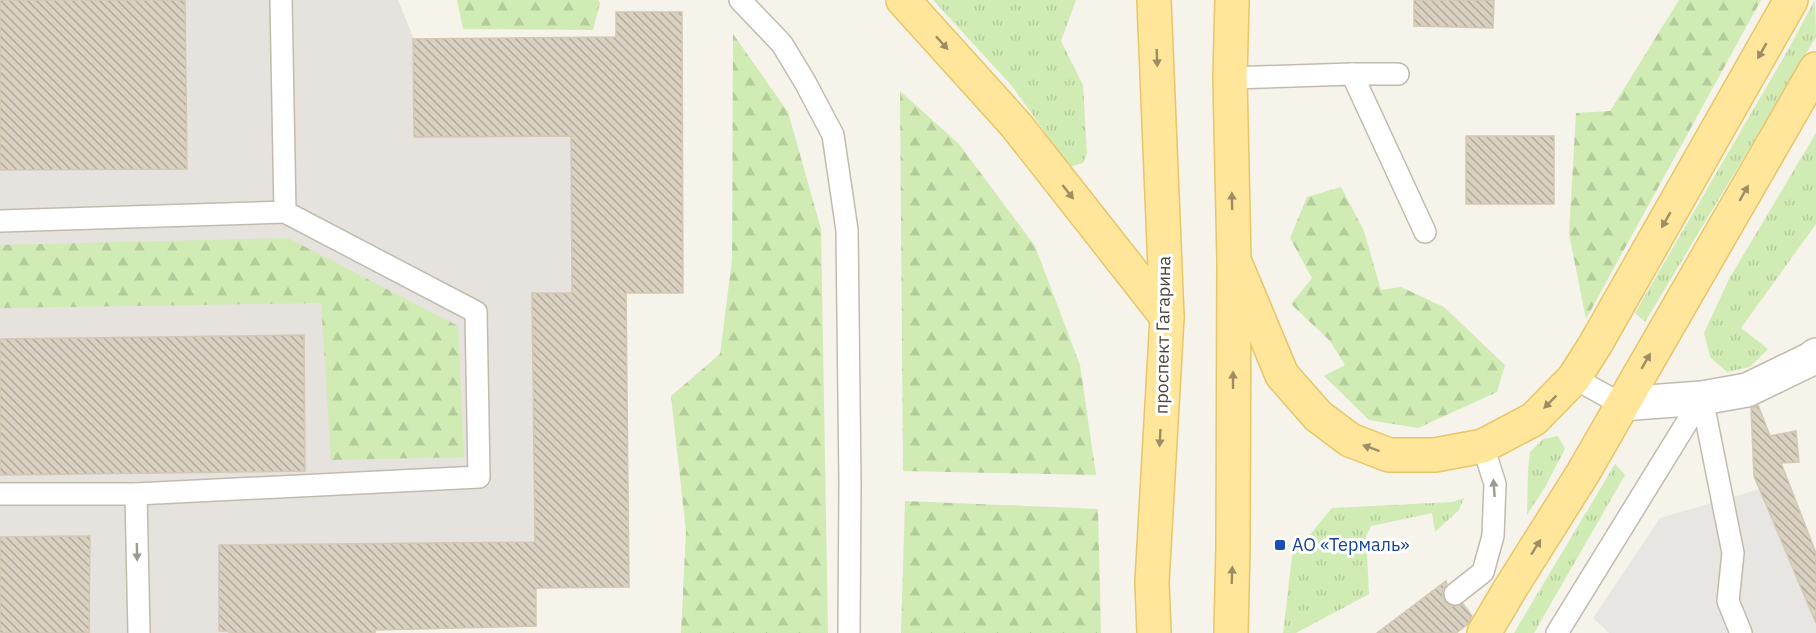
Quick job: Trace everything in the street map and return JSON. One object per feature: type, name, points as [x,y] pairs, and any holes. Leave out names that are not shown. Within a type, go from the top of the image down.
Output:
[{"type":"main road","points":[[903,0],[1016,125],[1167,317]]},
{"type":"main road","name":"проспект Гагарина","points":[[1154,0],[1167,317],[1152,582],[1154,633]]},
{"type":"main road","points":[[1231,633],[1234,260],[1230,78],[1232,0]]},
{"type":"main road","points":[[1234,260],[1282,375],[1318,416],[1350,440],[1389,454],[1435,455],[1484,446],[1534,419],[1574,378],[1791,0]]},
{"type":"main road","points":[[1484,633],[1509,589],[1583,473],[1816,69]]},
{"type":"street","points":[[1621,404],[1702,398],[1747,390],[1816,355]]},
{"type":"lane","points":[[280,0],[285,212]]},
{"type":"lane","points":[[740,0],[782,44],[833,135],[847,230],[849,633]]},
{"type":"lane","points":[[1352,74],[1425,231]]},
{"type":"lane","points":[[1230,78],[1398,74]]},
{"type":"lane","points":[[0,221],[285,212],[476,312],[479,477],[136,494],[0,494]]},
{"type":"lane","points":[[1574,378],[1621,404]]},
{"type":"lane","points":[[1557,633],[1702,398]]},
{"type":"lane","points":[[1702,398],[1733,553],[1728,601],[1741,633]]},
{"type":"lane","points":[[1455,594],[1483,572],[1493,536],[1495,484],[1484,446]]},
{"type":"lane","points":[[136,494],[139,633]]},
{"type":"lane","points":[[1483,572],[1509,589]]},
{"type":"shaded area","points":[[0,0],[398,0],[414,39],[616,37],[616,12],[682,12],[626,293],[629,587],[536,588],[536,626],[376,630],[375,633],[0,633]]},
{"type":"shaded area","points":[[1760,489],[1816,620],[1816,633],[1609,633],[1593,618],[1660,518]]},
{"type":"green space","points":[[457,0],[598,0],[600,3],[593,30],[463,29]]},
{"type":"green space","points":[[933,0],[1076,0],[1061,41],[1083,85],[1087,153],[1083,163],[1070,167],[1012,86]]},
{"type":"green space","points":[[1679,0],[1761,0],[1586,319],[1569,234],[1576,113],[1610,111]]},
{"type":"green space","points":[[1815,0],[1816,37],[1645,322],[1635,313]]},
{"type":"green space","points":[[733,34],[788,112],[821,229],[828,633],[681,633],[686,531],[671,396],[720,354],[732,260]]},
{"type":"green space","points":[[900,91],[959,144],[1035,246],[1080,365],[1096,475],[903,471]]},
{"type":"green space","points":[[1816,133],[1816,224],[1741,328],[1768,349],[1750,367],[1727,372],[1710,357],[1704,333],[1729,279]]},
{"type":"green space","points":[[1341,187],[1364,231],[1381,290],[1401,287],[1444,307],[1505,365],[1497,392],[1418,428],[1369,420],[1324,376],[1345,365],[1330,341],[1291,304],[1312,278],[1290,238],[1307,197]]},
{"type":"green space","points":[[288,238],[458,326],[464,457],[331,460],[321,303],[0,308],[0,245]]},
{"type":"green space","points":[[1558,436],[1565,449],[1527,515],[1530,452],[1543,439]]},
{"type":"green space","points":[[1615,464],[1625,475],[1534,633],[1514,633]]},
{"type":"green space","points":[[1464,498],[1459,510],[1435,532],[1432,513],[1371,526],[1366,536],[1369,594],[1296,633],[1283,633],[1292,556],[1332,508],[1453,502]]},
{"type":"green space","points":[[905,501],[1098,509],[1101,633],[901,633]]},
{"type":"building","points":[[0,0],[185,0],[187,169],[0,170]]},
{"type":"building","points":[[1414,0],[1494,0],[1493,28],[1414,26]]},
{"type":"building","points":[[616,12],[682,12],[683,293],[626,293],[629,587],[536,588],[536,626],[375,630],[375,633],[229,633],[229,631],[219,631],[219,545],[535,542],[532,293],[572,293],[571,136],[414,137],[413,39],[616,37]]},
{"type":"building","points":[[1466,136],[1554,136],[1554,204],[1466,204]]},
{"type":"building","points":[[304,335],[305,471],[0,475],[0,339]]},
{"type":"building","points":[[1758,405],[1770,436],[1796,431],[1799,462],[1781,463],[1816,553],[1816,623],[1754,476],[1751,408]]},
{"type":"building","points":[[90,536],[89,633],[0,633],[0,537]]},
{"type":"building","points":[[1446,581],[1442,595],[1445,601],[1451,606],[1463,604],[1472,616],[1468,624],[1456,633],[1377,633]]},
{"type":"place","name":"АО «Термаль»","points":[[1280,545]]}]
